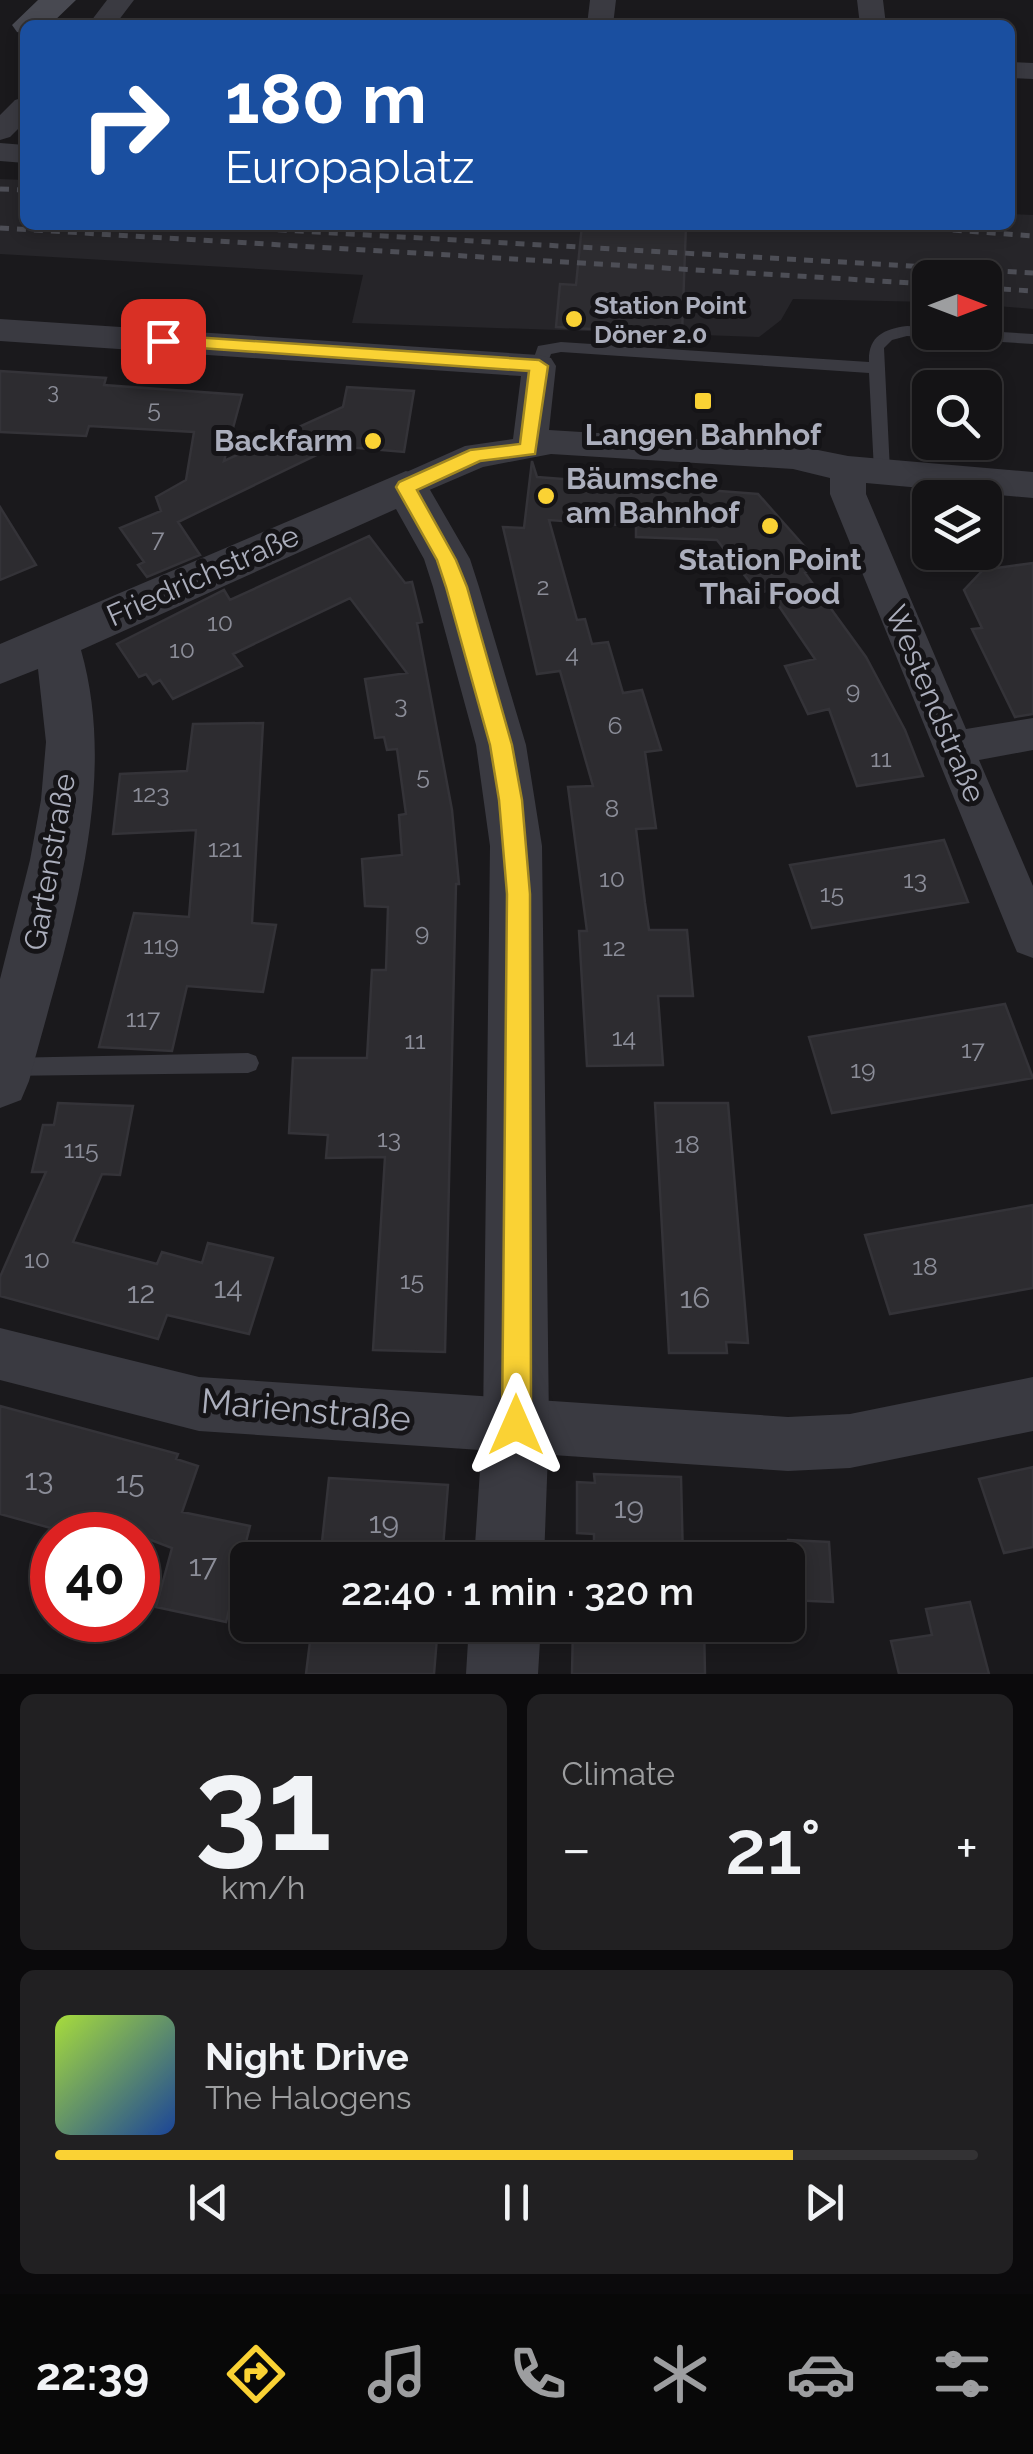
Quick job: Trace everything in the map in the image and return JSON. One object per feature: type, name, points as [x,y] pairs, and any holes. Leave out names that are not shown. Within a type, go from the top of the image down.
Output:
[{"type":"main road","points":[[34,20],[58,0]]},
{"type":"street","points":[[104,20],[121,0]]},
{"type":"street","points":[[0,130],[20,111]]},
{"type":"street","points":[[0,330],[539,366],[528,450]]},
{"type":"street","points":[[509,1542],[516,1425],[518,894],[510,800],[501,745],[456,587],[446,560],[406,487],[477,455],[528,450],[548,459],[724,471],[796,475],[865,470],[1033,484]]},
{"type":"street","name":"Westendstraße","points":[[865,470],[848,494],[1033,938]]},
{"type":"street","name":"Friedrichstraße","points":[[0,665],[406,487]]},
{"type":"street","name":"Gartenstraße","points":[[2,1075],[47,896],[66,784],[69,706],[64,663],[55,640]]},
{"type":"street","points":[[954,748],[1033,734]]},
{"type":"street","name":"Marienstraße","points":[[0,1354],[199,1404],[788,1444],[850,1441],[1033,1404]]},
{"type":"street","points":[[502,1674],[504,1642]]},
{"type":"lane","points":[[865,470],[876,347],[882,338],[896,331],[912,331]]},
{"type":"lane","points":[[1002,337],[1033,339]]},
{"type":"lane","points":[[539,366],[544,350],[561,347],[876,368]]},
{"type":"lane","points":[[2,1075],[248,1063]]},
{"type":"shaded area","points":[[0,179],[20,180],[20,230],[1015,230],[1015,214],[1033,215],[1033,309],[1002,306],[1002,260],[912,260],[912,302],[793,299],[781,320],[759,337],[352,323],[363,275],[0,254]]},
{"type":"building","points":[[582,230],[686,230],[682,334],[556,327],[560,284],[576,285]]},
{"type":"building","points":[[0,371],[106,378],[104,385],[242,395],[224,461],[343,407],[347,387],[414,391],[404,452],[335,446],[178,522],[200,555],[147,577],[138,565],[144,562],[120,528],[161,511],[156,497],[186,480],[194,432],[89,426],[86,436],[0,432]]},
{"type":"building","points":[[532,461],[537,477],[758,494],[821,565],[805,573],[866,657],[905,730],[923,776],[857,786],[829,709],[808,714],[785,666],[815,659],[768,590],[759,594],[717,540],[636,537],[636,526],[549,520],[577,620],[585,619],[592,644],[608,642],[623,693],[642,690],[661,750],[645,752],[656,828],[636,829],[645,903],[649,930],[687,930],[693,996],[658,996],[663,1065],[587,1066],[579,931],[587,931],[568,787],[593,786],[560,671],[537,674],[503,527],[524,528]]},
{"type":"building","points":[[0,507],[36,565],[0,580]]},
{"type":"building","points":[[369,536],[405,583],[412,582],[452,810],[459,884],[445,1352],[373,1350],[385,1157],[326,1158],[328,1135],[289,1133],[293,1058],[367,1058],[372,970],[386,970],[388,907],[365,906],[362,859],[402,855],[399,815],[406,814],[397,749],[387,750],[384,737],[375,738],[365,679],[407,673],[350,598],[233,654],[242,666],[173,699],[160,680],[153,684],[146,674],[139,677],[117,644],[224,590],[230,600]]},
{"type":"building","points":[[1033,563],[1033,714],[1015,717],[972,629],[982,628],[964,590],[983,570]]},
{"type":"building","points":[[263,723],[252,923],[276,925],[263,992],[187,986],[172,1051],[99,1047],[134,913],[189,917],[196,830],[113,834],[120,774],[187,771],[193,724]]},
{"type":"building","points":[[944,840],[968,902],[812,928],[790,865]]},
{"type":"building","points":[[1005,1004],[1033,1078],[832,1113],[809,1037]]},
{"type":"building","points":[[58,1103],[133,1106],[120,1175],[102,1174],[73,1242],[157,1264],[162,1252],[202,1263],[208,1243],[273,1258],[249,1334],[167,1315],[158,1339],[0,1296],[0,1277],[46,1172],[32,1172],[43,1125],[54,1125]]},
{"type":"building","points":[[655,1103],[728,1103],[748,1343],[726,1342],[727,1353],[669,1353]]},
{"type":"building","points":[[1033,1205],[1033,1288],[890,1314],[865,1235]]},
{"type":"building","points":[[0,1406],[178,1454],[176,1459],[198,1466],[182,1512],[250,1526],[246,1542],[230,1542],[230,1606],[226,1622],[160,1608],[160,1592],[172,1548],[160,1543],[160,1512],[30,1512],[30,1522],[0,1514]]},
{"type":"building","points":[[1033,1467],[1033,1547],[1004,1553],[979,1479]]},
{"type":"building","points":[[594,1474],[681,1477],[683,1542],[594,1542],[594,1534],[577,1533],[577,1482],[595,1483]]},
{"type":"building","points":[[329,1478],[448,1485],[443,1542],[322,1542]]},
{"type":"building","points":[[788,1540],[829,1542],[833,1602],[805,1601],[805,1542]]},
{"type":"building","points":[[970,1602],[989,1674],[899,1674],[891,1641],[932,1635],[926,1609]]},
{"type":"building","points":[[310,1642],[437,1642],[434,1674],[306,1674]]},
{"type":"building","points":[[573,1642],[704,1642],[705,1674],[572,1674]]},
{"type":"railway","points":[[0,189],[20,190]]},
{"type":"railway","points":[[0,228],[20,229]]},
{"type":"railway","points":[[33,230],[912,283]]},
{"type":"railway","points":[[280,230],[1033,273]]},
{"type":"railway","points":[[952,230],[1033,236]]},
{"type":"railway","points":[[1002,289],[1033,291]]},
{"type":"place","name":"Station Point Döner 2.0","points":[[574,319]]},
{"type":"place","name":"Langen Bahnhof","points":[[703,401]]},
{"type":"place","name":"Backfarm","points":[[373,441]]},
{"type":"place","name":"Bäumsche am Bahnhof","points":[[546,496]]},
{"type":"place","name":"Station Point Thai Food","points":[[770,526]]},
{"type":"route","points":[[163,341],[539,366],[528,450],[477,455],[406,487],[446,560],[456,587],[501,745],[516,846],[516,1425]]}]
